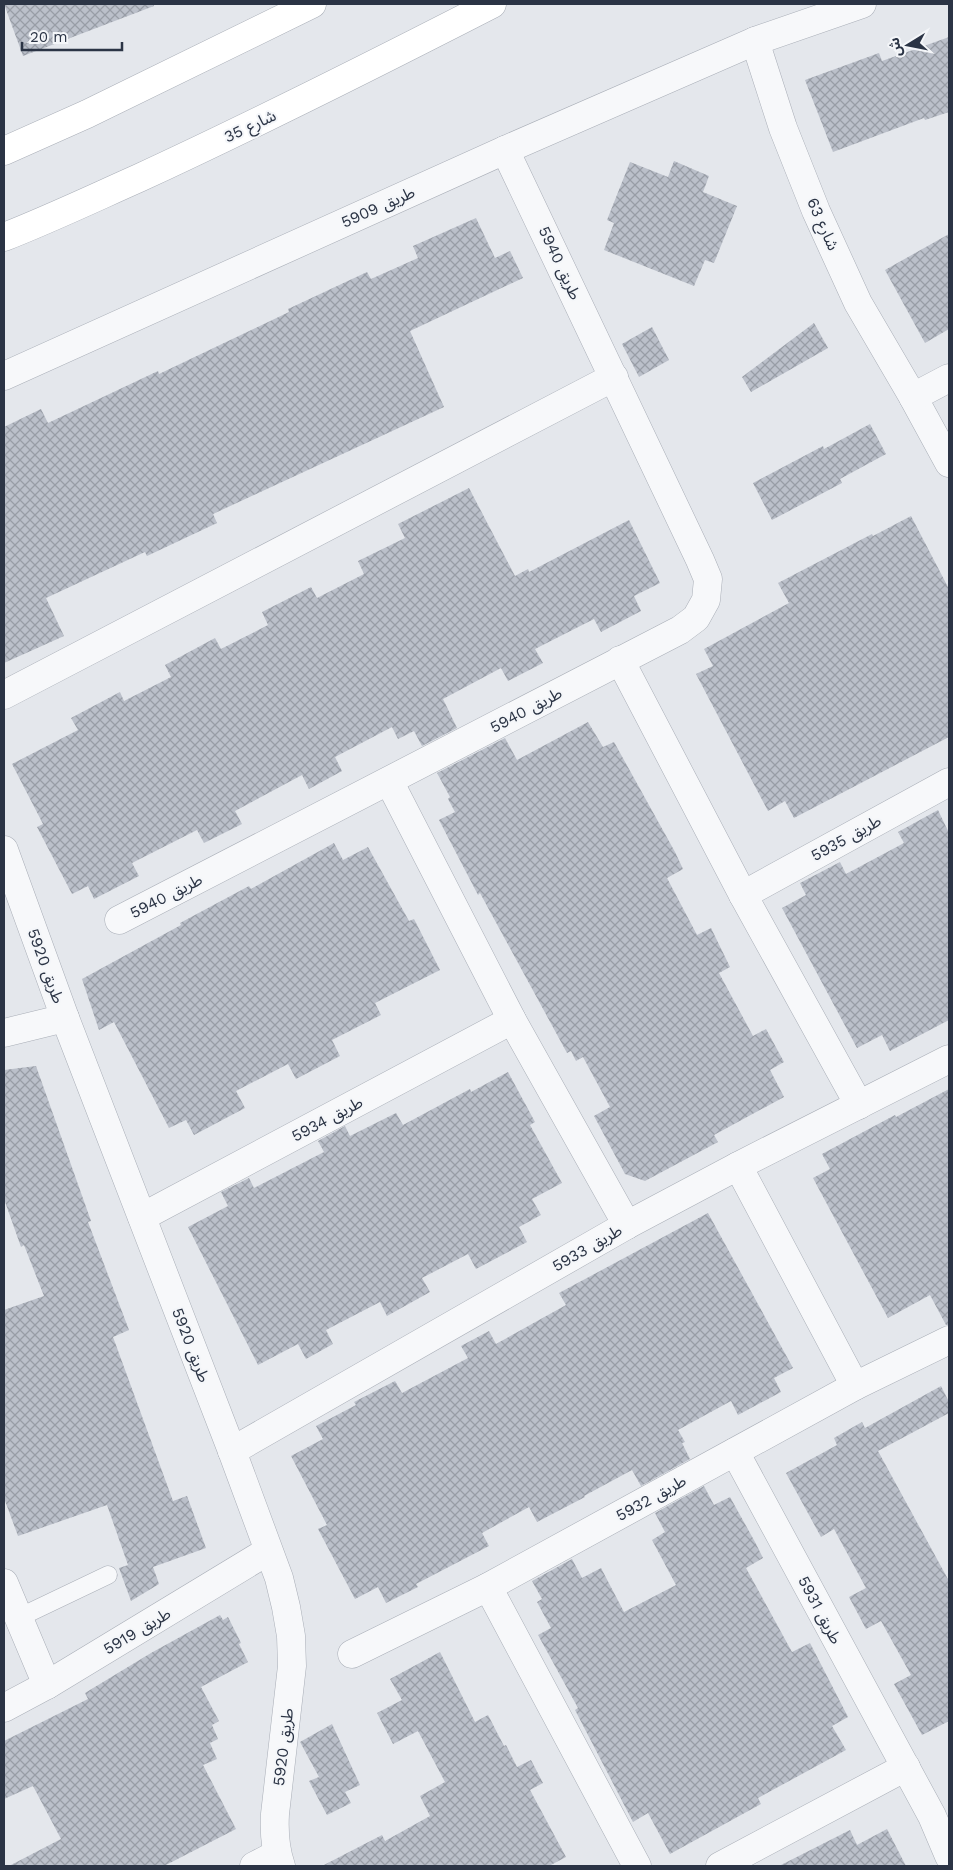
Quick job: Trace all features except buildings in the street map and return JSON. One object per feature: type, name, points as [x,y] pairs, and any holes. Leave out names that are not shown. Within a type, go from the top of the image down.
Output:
[{"type":"main road","points":[[4,151],[87,114],[312,4]]},
{"type":"main road","name":"شارع 35","points":[[4,237],[34,226],[300,102],[492,4]]},
{"type":"street","name":"طريق 5909","points":[[4,376],[506,150],[755,41],[862,4]]},
{"type":"street","name":"شارع 63","points":[[755,41],[783,128],[816,211],[858,303],[913,397]]},
{"type":"street","name":"طريق 5940","points":[[119,920],[680,630],[696,618],[706,600],[708,579],[506,150]]},
{"type":"street","points":[[4,695],[614,377]]},
{"type":"street","points":[[949,378],[913,397],[949,463]]},
{"type":"street","points":[[620,660],[743,895],[859,1105]]},
{"type":"street","points":[[390,781],[512,1020],[627,1225]]},
{"type":"street","name":"طريق 5935","points":[[743,895],[949,782]]},
{"type":"street","name":"طريق 5920","points":[[4,850],[65,1018],[279,1578],[286,1607],[292,1666],[270,1862]]},
{"type":"street","points":[[4,1034],[65,1018]]},
{"type":"street","name":"طريق 5934","points":[[142,1217],[512,1020]]},
{"type":"street","name":"طريق 5933","points":[[232,1451],[627,1225],[738,1166],[949,1059]]},
{"type":"street","points":[[738,1166],[855,1386]]},
{"type":"street","name":"طريق 5932","points":[[352,1654],[488,1587],[855,1386],[949,1340]]},
{"type":"street","name":"طريق 5931","points":[[734,1452],[906,1767],[932,1816],[949,1856]]},
{"type":"street","name":"طريق 5919","points":[[4,1708],[47,1685],[268,1551]]},
{"type":"street","points":[[4,1583],[47,1685]]},
{"type":"street","points":[[488,1587],[637,1866]]},
{"type":"street","points":[[720,1866],[906,1767]]},
{"type":"lane","points":[[18,1618],[108,1575]]}]
